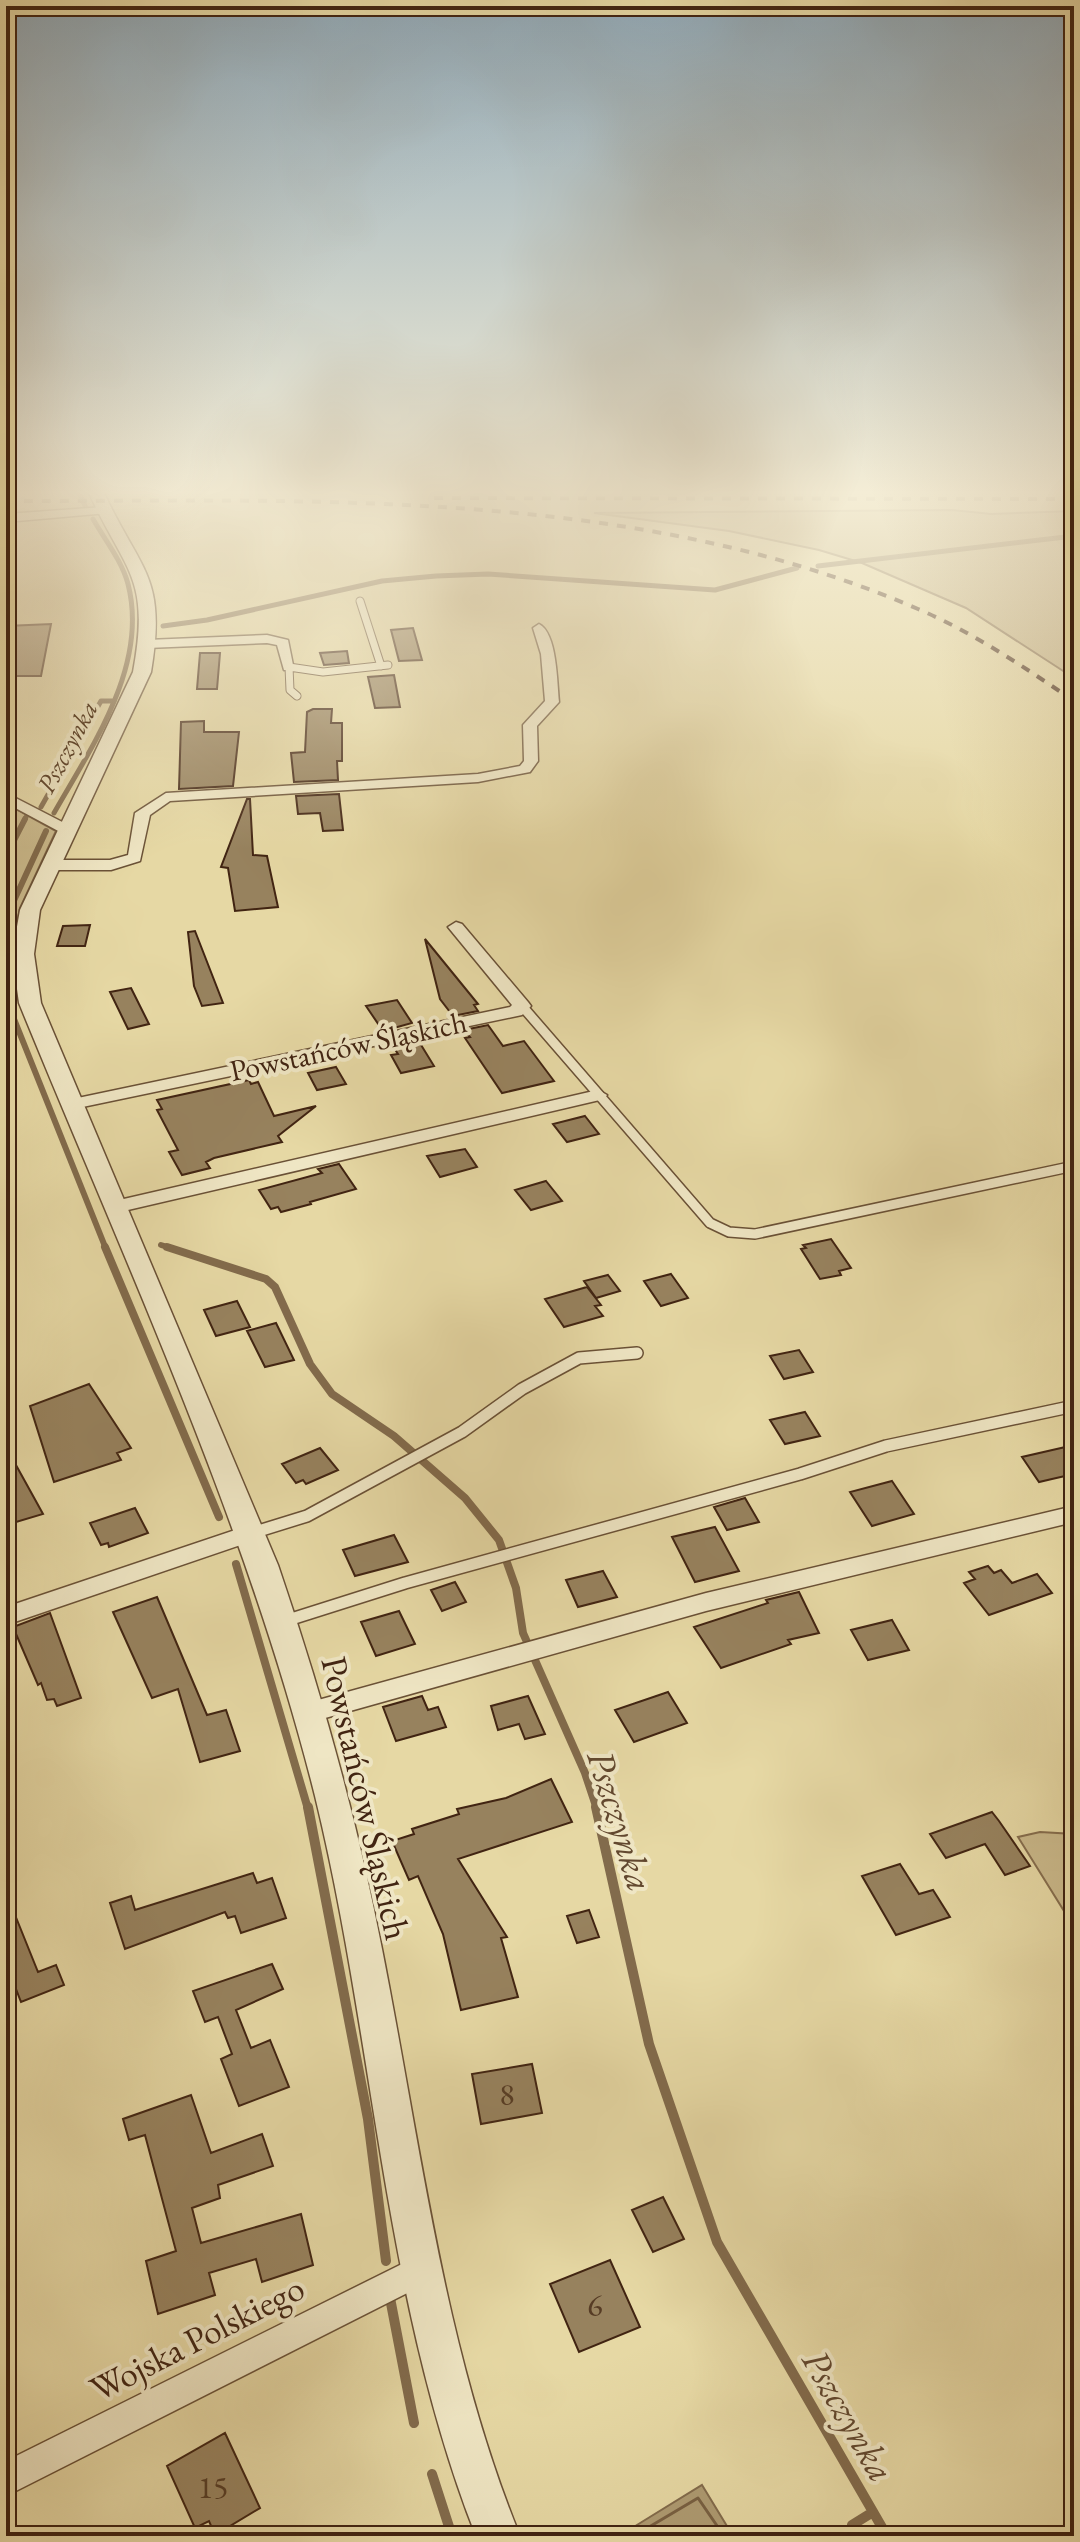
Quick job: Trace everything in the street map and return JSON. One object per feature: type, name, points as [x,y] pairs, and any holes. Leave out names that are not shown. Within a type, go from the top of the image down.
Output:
[{"type":"street","name":"Powstańców Śląskich","points":[[148,612],[142,672],[30,910],[19,964],[30,1003],[250,1533],[283,1622],[311,1712],[351,1880],[424,2268],[456,2415],[498,2536]]},
{"type":"street","points":[[51,865],[111,865],[135,858],[143,813],[166,797],[478,778],[525,769],[531,761],[530,725],[552,702],[548,654],[539,628]]},
{"type":"street","points":[[147,644],[267,639],[283,643],[289,667]]},
{"type":"street","points":[[6,797],[67,830]]},
{"type":"street","name":"Powstańców Śląskich","points":[[73,1104],[516,1011],[522,1006],[456,927]]},
{"type":"street","points":[[115,1207],[598,1095]]},
{"type":"street","points":[[311,1712],[788,1581],[1074,1514]]},
{"type":"street","points":[[6,1616],[250,1533]]},
{"type":"street","name":"Wojska Polskiego","points":[[6,2479],[424,2268]]},
{"type":"lane","points":[[297,696],[290,690],[289,667],[323,672],[384,666],[364,612]]},
{"type":"lane","points":[[522,1006],[710,1223],[729,1232],[755,1234],[1074,1166]]},
{"type":"lane","points":[[250,1533],[307,1516],[462,1432],[522,1389],[579,1358],[637,1353]]},
{"type":"lane","points":[[283,1622],[519,1550],[800,1474],[886,1446],[1074,1406]]},
{"type":"shaded area","points":[[972,612],[1074,612],[1074,678]]},
{"type":"shaded area","points":[[7,804],[56,831],[20,908],[11,954],[6,955]]},
{"type":"shaded area","points":[[1040,1832],[1074,1834],[1074,1907],[1064,1911],[1018,1837]]},
{"type":"water","points":[[702,2485],[733,2536],[636,2536],[632,2528]]},
{"type":"building","points":[[51,624],[41,676],[6,676],[6,626]]},
{"type":"building","points":[[413,628],[422,660],[399,661],[391,630]]},
{"type":"building","points":[[347,651],[349,663],[324,665],[320,653]]},
{"type":"building","points":[[200,653],[220,653],[217,689],[197,689]]},
{"type":"building","points":[[394,675],[400,707],[375,708],[368,677]]},
{"type":"building","points":[[332,709],[331,723],[342,723],[342,761],[337,761],[338,780],[294,782],[291,753],[305,752],[307,712]]},
{"type":"building","points":[[204,721],[204,732],[239,732],[233,786],[179,789],[181,722]]},
{"type":"building","points":[[339,794],[343,830],[323,831],[320,813],[298,814],[296,796]]},
{"type":"building","points":[[247,799],[250,799],[253,855],[267,856],[278,907],[235,911],[228,868],[221,867]]},
{"type":"building","points":[[90,925],[85,946],[57,946],[63,926]]},
{"type":"building","points":[[195,931],[223,1003],[202,1006],[194,986],[188,932]]},
{"type":"building","points":[[425,939],[478,1004],[474,1005],[478,1011],[453,1016],[440,999]]},
{"type":"building","points":[[131,988],[149,1024],[128,1029],[110,992]]},
{"type":"building","points":[[397,1000],[412,1023],[383,1031],[366,1006]]},
{"type":"building","points":[[488,1025],[503,1046],[524,1041],[554,1081],[502,1093],[465,1038],[470,1037],[464,1030]]},
{"type":"building","points":[[418,1040],[434,1066],[401,1073],[391,1055],[398,1054],[392,1045]]},
{"type":"building","points":[[336,1067],[346,1084],[317,1090],[308,1073]]},
{"type":"building","points":[[249,1080],[251,1084],[258,1082],[274,1116],[316,1106],[278,1136],[282,1142],[214,1158],[206,1162],[210,1168],[182,1175],[169,1152],[178,1150],[157,1110],[162,1109],[157,1100]]},
{"type":"building","points":[[585,1116],[599,1134],[567,1142],[553,1124]]},
{"type":"building","points":[[465,1149],[477,1167],[440,1177],[427,1156]]},
{"type":"building","points":[[339,1164],[356,1189],[281,1212],[278,1207],[271,1209],[259,1190],[322,1173],[318,1169]]},
{"type":"building","points":[[546,1181],[562,1201],[531,1210],[515,1190]]},
{"type":"building","points":[[831,1239],[851,1268],[839,1271],[841,1275],[820,1279],[801,1249],[806,1248],[803,1245]]},
{"type":"building","points":[[671,1274],[688,1298],[661,1306],[644,1281]]},
{"type":"building","points":[[608,1275],[620,1291],[596,1298],[584,1281]]},
{"type":"building","points":[[587,1287],[601,1305],[595,1306],[603,1316],[564,1327],[545,1299]]},
{"type":"building","points":[[237,1301],[250,1327],[216,1336],[204,1310]]},
{"type":"building","points":[[276,1323],[294,1360],[265,1367],[247,1331]]},
{"type":"building","points":[[799,1350],[813,1372],[784,1379],[770,1356]]},
{"type":"building","points":[[89,1384],[131,1448],[117,1453],[121,1460],[54,1482],[30,1406]]},
{"type":"building","points":[[805,1412],[820,1436],[785,1444],[770,1420]]},
{"type":"building","points":[[1074,1445],[1074,1474],[1039,1482],[1022,1457]]},
{"type":"building","points":[[6,1447],[43,1514],[6,1525]]},
{"type":"building","points":[[320,1448],[338,1470],[306,1484],[303,1480],[296,1483],[282,1464]]},
{"type":"building","points":[[892,1481],[914,1514],[872,1526],[850,1492]]},
{"type":"building","points":[[745,1498],[759,1522],[727,1530],[714,1507]]},
{"type":"building","points":[[135,1508],[148,1533],[109,1547],[108,1543],[101,1545],[90,1523]]},
{"type":"building","points":[[715,1527],[739,1571],[695,1582],[672,1537]]},
{"type":"building","points":[[394,1535],[408,1562],[355,1576],[343,1550]]},
{"type":"building","points":[[988,1566],[994,1573],[1001,1570],[1012,1583],[1037,1574],[1052,1593],[989,1615],[964,1583],[975,1579],[969,1572]]},
{"type":"building","points":[[603,1571],[617,1597],[578,1607],[566,1580]]},
{"type":"building","points":[[455,1582],[466,1602],[442,1611],[431,1590]]},
{"type":"building","points":[[799,1592],[819,1633],[788,1640],[791,1644],[721,1668],[694,1627],[768,1603],[766,1600]]},
{"type":"building","points":[[157,1597],[207,1715],[226,1710],[240,1751],[200,1762],[178,1689],[152,1698],[113,1612]]},
{"type":"building","points":[[399,1611],[415,1644],[376,1656],[361,1622]]},
{"type":"building","points":[[50,1613],[81,1698],[57,1706],[54,1699],[47,1700],[41,1683],[38,1685],[13,1627]]},
{"type":"building","points":[[892,1620],[909,1650],[868,1660],[851,1630]]},
{"type":"building","points":[[668,1692],[687,1723],[634,1742],[615,1710]]},
{"type":"building","points":[[422,1696],[428,1710],[438,1707],[446,1727],[396,1741],[383,1707]]},
{"type":"building","points":[[528,1696],[545,1734],[525,1739],[519,1724],[498,1730],[491,1706]]},
{"type":"building","points":[[551,1779],[572,1822],[458,1859],[507,1937],[501,1938],[518,1997],[461,2010],[443,1934],[418,1876],[409,1880],[392,1841],[414,1834],[412,1829],[459,1814],[457,1809],[506,1798]]},
{"type":"building","points":[[992,1812],[1030,1866],[1005,1875],[985,1844],[946,1858],[930,1834]]},
{"type":"building","points":[[900,1864],[919,1894],[933,1890],[950,1917],[896,1935],[862,1876]]},
{"type":"building","points":[[253,1873],[257,1883],[272,1878],[286,1918],[241,1933],[235,1916],[228,1918],[225,1912],[125,1949],[110,1903],[131,1896],[135,1910]]},
{"type":"building","points":[[7,1895],[38,1972],[56,1965],[64,1985],[21,2002],[6,1963]]},
{"type":"building","points":[[589,1910],[599,1937],[577,1943],[567,1916]]},
{"type":"building","points":[[272,1964],[283,1989],[236,2010],[251,2048],[270,2040],[289,2087],[239,2106],[221,2059],[232,2054],[218,2017],[205,2022],[193,1991]]},
{"type":"building","points":[[532,2064],[542,2113],[481,2124],[472,2074]]},
{"type":"building","points":[[191,2095],[211,2153],[262,2134],[273,2166],[218,2185],[220,2198],[192,2208],[201,2243],[301,2214],[313,2265],[262,2282],[256,2259],[209,2273],[215,2295],[158,2314],[146,2261],[176,2251],[145,2135],[129,2140],[123,2119]]},
{"type":"building","points":[[663,2197],[684,2239],[653,2252],[632,2210]]},
{"type":"building","points":[[610,2260],[640,2327],[579,2352],[550,2284]]},
{"type":"building","points":[[225,2433],[260,2508],[215,2535],[209,2521],[195,2528],[167,2466]]},
{"type":"waterway","name":"Pszczynka","points":[[54,813],[113,704],[131,645],[132,612]]},
{"type":"waterway","points":[[163,626],[245,612]]},
{"type":"waterway","points":[[41,807],[101,701],[114,701]]},
{"type":"waterway","points":[[6,856],[25,819]]},
{"type":"waterway","name":"Pszczynka","points":[[6,918],[46,831]]},
{"type":"waterway","name":"Pszczynka","points":[[6,999],[106,1249]]},
{"type":"waterway","name":"Pszczynka","points":[[161,1245],[174,1249]]},
{"type":"waterway","points":[[105,1247],[219,1517]]},
{"type":"waterway","name":"Pszczynka","points":[[167,1247],[266,1279],[275,1287],[310,1364],[332,1394],[394,1436],[465,1498],[499,1540],[516,1588],[523,1633],[585,1773],[597,1809]]},
{"type":"waterway","points":[[236,1564],[308,1809]]},
{"type":"waterway","points":[[308,1807],[368,2119],[386,2261]]},
{"type":"waterway","name":"Pszczynka","points":[[596,1807],[649,2044],[717,2242],[887,2536]]},
{"type":"waterway","points":[[390,2298],[414,2423]]},
{"type":"waterway","points":[[432,2474],[452,2536]]},
{"type":"waterway","points":[[852,2525],[873,2512]]},
{"type":"railway","points":[[924,612],[979,640],[1074,701]]}]
